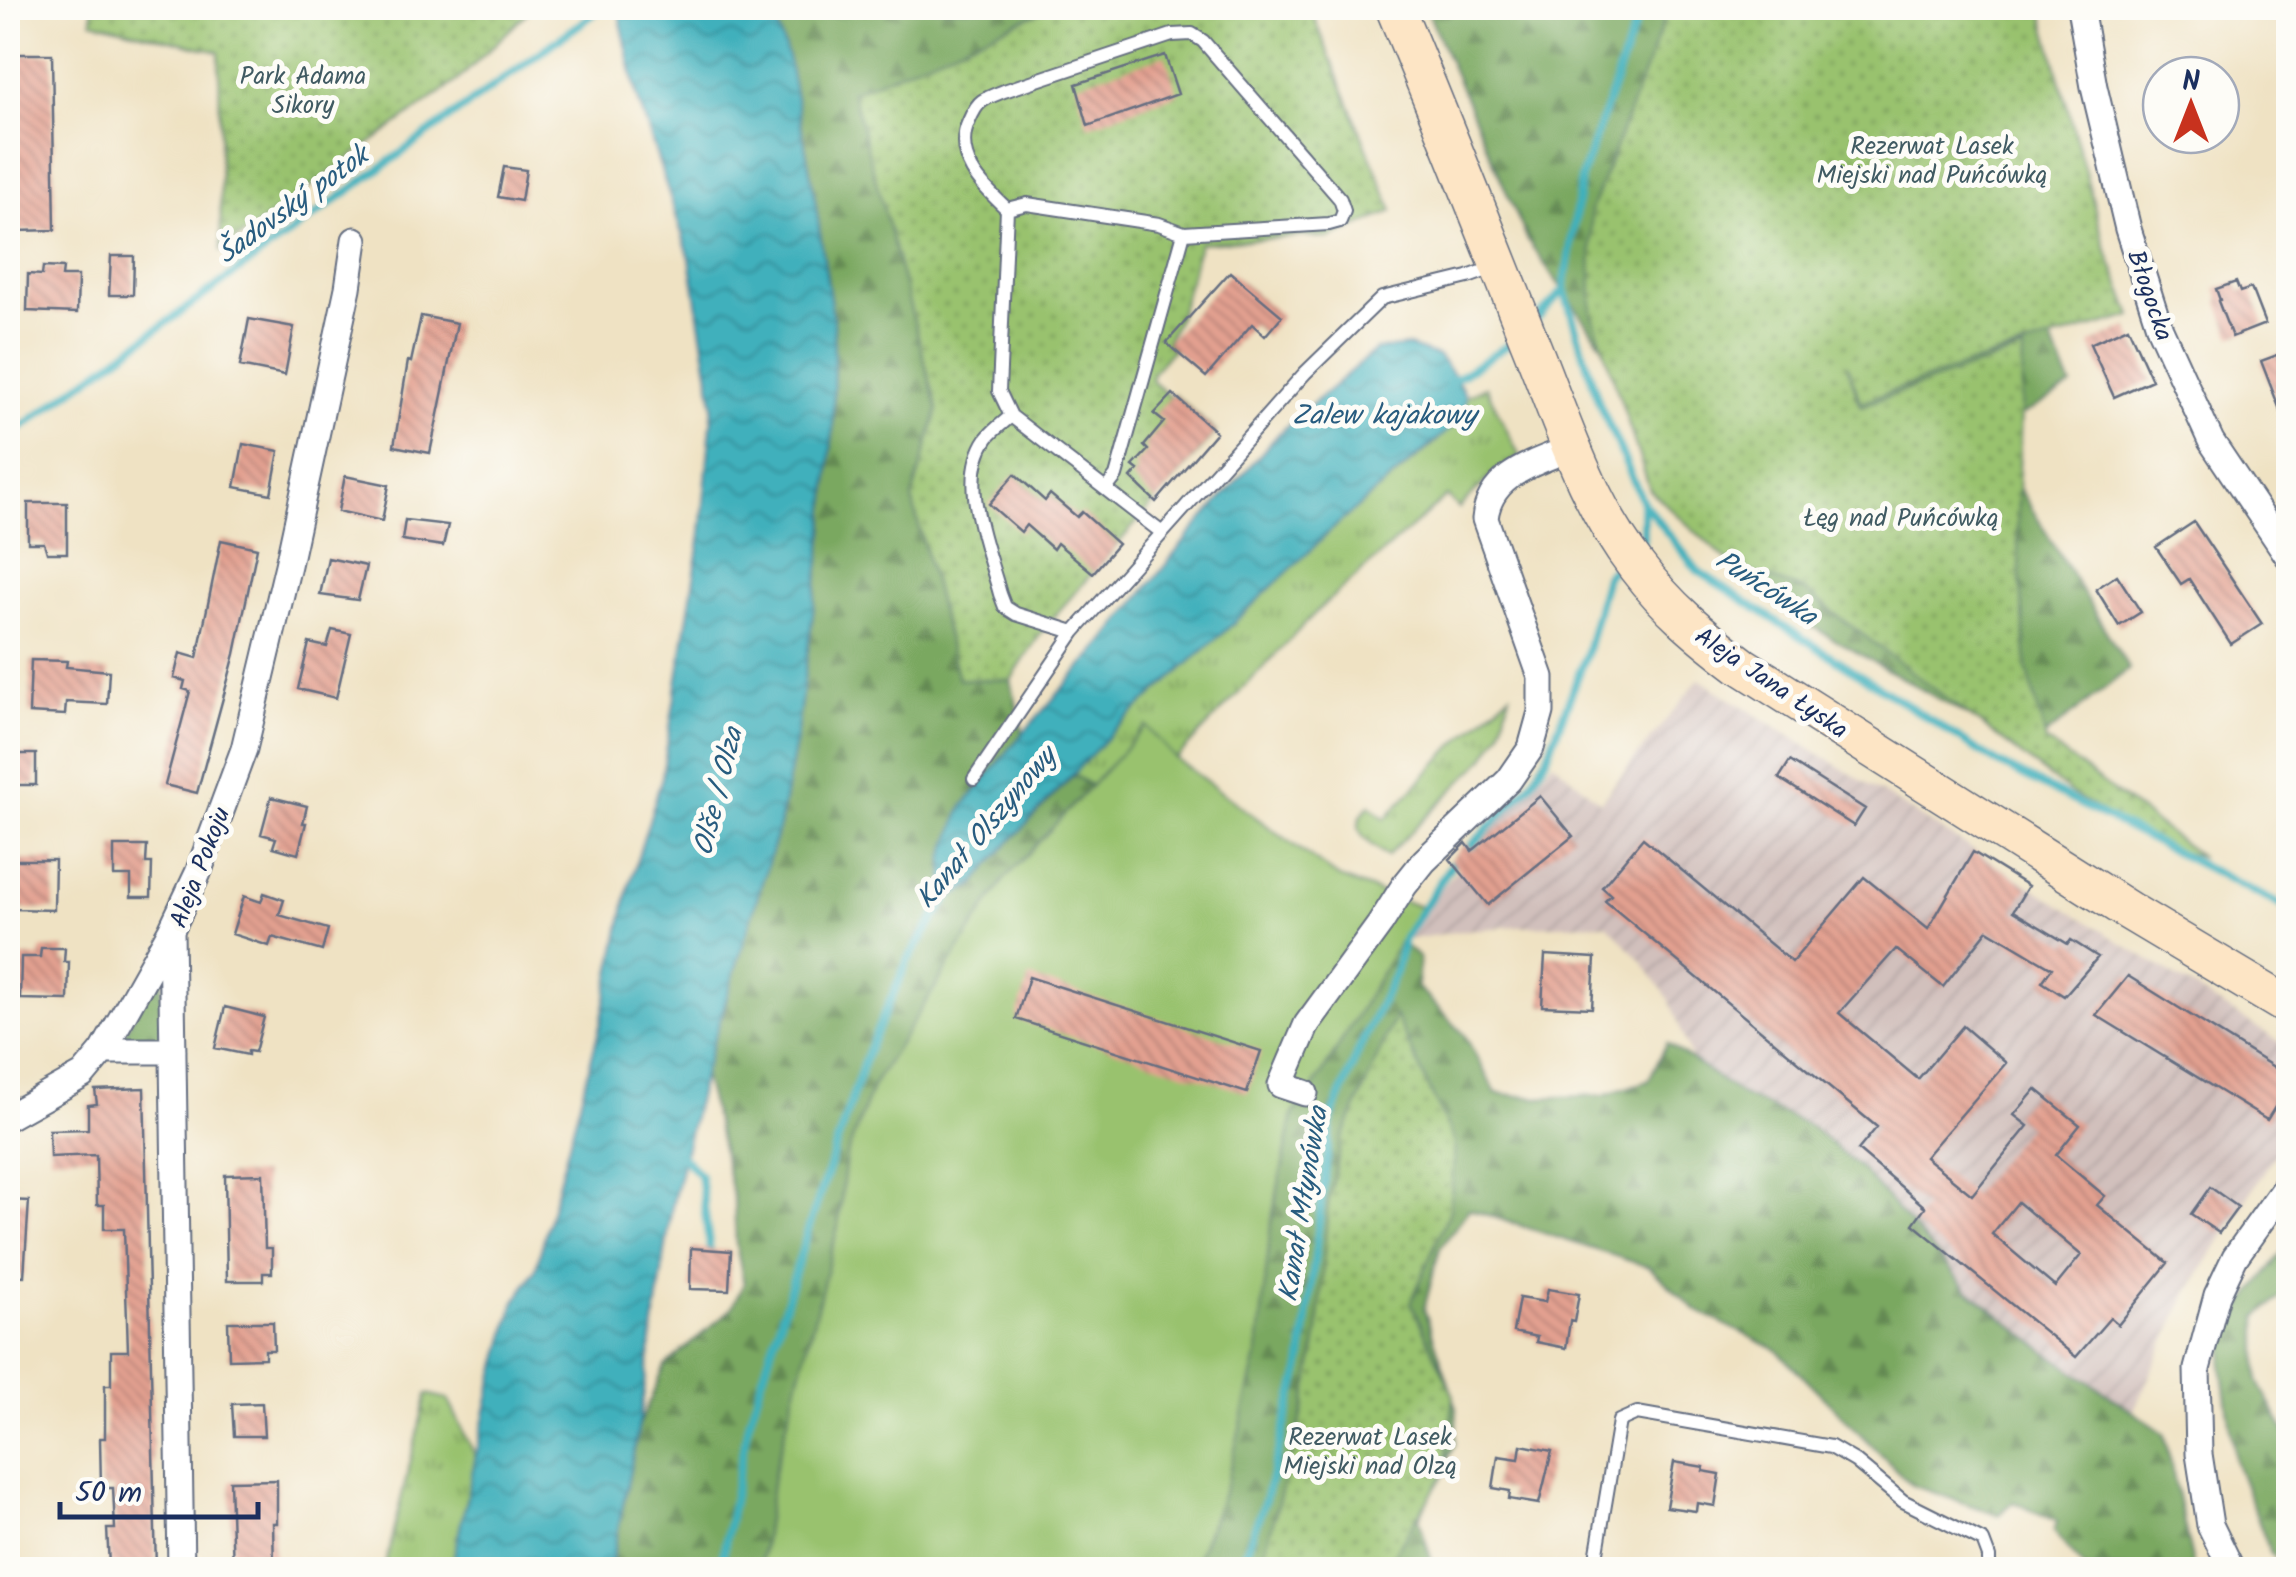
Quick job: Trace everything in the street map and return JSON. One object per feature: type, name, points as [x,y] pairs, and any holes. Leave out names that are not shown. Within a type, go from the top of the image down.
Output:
[{"type":"street","name":"Aleja Jana Łyska","points":[[1395,8],[1571,448],[1610,528],[1637,568],[1684,621],[1742,666],[2129,911],[2288,1006]]},
{"type":"street","name":"Błogocka","points":[[2080,8],[2094,87],[2128,230],[2160,329],[2211,441],[2279,522],[2288,556]]},
{"type":"street","name":"Aleja Pokoju","points":[[180,1570],[171,930],[198,873],[244,749],[288,566],[356,240]]},
{"type":"street","points":[[1305,1092],[1282,1084],[1307,1024],[1424,861],[1509,780],[1531,748],[1542,712],[1541,677],[1485,519],[1486,504],[1507,477],[1571,448]]},
{"type":"street","points":[[8,1117],[84,1076],[103,1051],[171,930]]},
{"type":"street","points":[[103,1051],[173,1051]]},
{"type":"street","points":[[2233,1569],[2210,1524],[2199,1454],[2197,1369],[2218,1295],[2234,1257],[2288,1182]]},
{"type":"lane","points":[[1192,34],[1203,41],[1340,199],[1344,211],[1340,221],[1328,224],[1184,233],[1159,224],[1028,204],[1007,209],[968,166],[963,148],[966,124],[979,102],[1172,35],[1192,34]]},
{"type":"lane","points":[[1007,209],[999,392],[1010,416],[1161,532]]},
{"type":"lane","points":[[1106,489],[1116,476],[1184,233]]},
{"type":"lane","points":[[974,779],[1074,632],[1304,374],[1382,298],[1499,265]]},
{"type":"lane","points":[[1010,416],[988,437],[976,460],[972,479],[1000,594],[1006,607],[1016,614],[1074,632]]},
{"type":"lane","points":[[1594,1570],[1619,1421],[1637,1413],[1831,1447],[1855,1461],[1903,1501],[1983,1541],[1988,1570]]},
{"type":"shaded area","points":[[1699,679],[2288,1047],[2288,1133],[2186,1296],[2133,1412],[2046,1352],[1967,1289],[1862,1169],[1810,1126],[1742,1095],[1692,1060],[1669,999],[1640,959],[1607,924],[1468,930],[1400,941],[1423,908],[1553,761],[1600,802]]},
{"type":"green space","name":"Park Adama Sikory","points":[[92,8],[532,8],[457,81],[221,251],[219,52],[92,21]]},
{"type":"green space","points":[[771,8],[1050,8],[853,93],[938,410],[912,498],[958,679],[1011,680],[1023,733],[961,809],[945,901],[973,885],[1074,775],[1091,786],[1003,881],[873,1085],[846,1157],[838,1227],[773,1477],[760,1569],[610,1570],[639,1425],[665,1366],[730,1310],[744,1284],[736,1245],[734,1203],[703,1075],[779,826],[796,738],[824,531],[833,428],[834,325],[788,57]]},
{"type":"green space","points":[[1050,8],[1310,8],[1393,211],[1329,239],[1309,236],[1200,243],[1179,316],[1166,343],[1173,349],[1151,380],[1170,397],[1174,394],[1216,432],[1044,628],[1011,680],[958,679],[912,498],[938,410],[852,92]]},
{"type":"green space","name":"Rezerwat Lasek Miejski nad Puńcówką","points":[[1426,8],[2031,8],[2045,328],[2072,386],[1987,435],[2129,669],[2027,750],[1785,611],[1729,561],[1602,345],[1528,241]]},
{"type":"green space","name":"Łęg nad Puńcówką","points":[[1669,8],[2041,8],[2105,246],[2132,316],[1978,361],[1861,402],[1847,365],[1861,406],[2023,350],[2017,531],[2027,668],[2046,741],[2201,857],[2163,849],[2071,793],[1804,590],[1733,566],[1650,490],[1592,313],[1591,210]]},
{"type":"green space","points":[[1486,387],[1520,457],[1494,473],[1459,508],[1447,496],[1318,610],[1176,759],[1033,817],[1116,728],[1340,522],[1437,441],[1464,408],[1466,396]]},
{"type":"green space","points":[[1510,694],[1501,732],[1484,759],[1387,856],[1366,840],[1359,821],[1370,805],[1385,819],[1450,749]]},
{"type":"green space","points":[[1146,726],[1176,759],[1339,878],[1423,908],[1322,1074],[1293,1114],[1271,1223],[1258,1351],[1227,1483],[1192,1569],[760,1570],[773,1477],[838,1227],[846,1157],[873,1085],[1003,881]]},
{"type":"green space","points":[[1400,941],[1419,958],[1417,987],[1464,1034],[1496,1093],[1537,1098],[1604,1095],[1648,1081],[1667,1043],[1742,1095],[1810,1126],[1861,1169],[1967,1289],[2046,1352],[2164,1433],[2194,1569],[2086,1569],[2054,1532],[2057,1521],[2013,1502],[1999,1515],[1911,1485],[1778,1351],[1696,1310],[1649,1267],[1469,1209],[1440,1248],[1424,1309],[1457,1408],[1455,1444],[1419,1518],[1434,1569],[1192,1570],[1227,1483],[1293,1114],[1322,1074]]},
{"type":"green space","points":[[153,978],[162,978],[161,1040],[121,1040]]},
{"type":"green space","name":"Rezerwat Lasek Miejski nad Olzą","points":[[1395,1016],[1455,1143],[1450,1209],[1411,1303],[1454,1396],[1444,1474],[1385,1569],[1256,1569],[1266,1547],[1305,1405],[1318,1332],[1328,1204],[1342,1140]]},
{"type":"green space","points":[[2288,1244],[2288,1292],[2258,1316],[2258,1381],[2288,1437],[2288,1567],[2271,1554],[2235,1460],[2222,1365],[2228,1326]]},
{"type":"green space","points":[[427,1394],[448,1399],[476,1457],[451,1569],[384,1569]]},
{"type":"water","name":"Olše / Olza","points":[[618,8],[771,8],[788,57],[834,325],[833,428],[824,531],[796,738],[779,826],[703,1075],[672,1206],[639,1425],[610,1569],[451,1569],[490,1392],[514,1304],[536,1268],[601,1022],[628,890],[662,777],[701,534],[713,403],[690,258],[637,96]]},
{"type":"water","name":"Zalew kajakowy","points":[[1408,346],[1438,356],[1456,378],[1466,396],[1456,424],[1340,522],[1116,728],[973,885],[945,902],[944,858],[961,809],[1023,733],[1279,433],[1375,350]]},
{"type":"building","points":[[17,54],[52,54],[55,230],[16,231]]},
{"type":"building","points":[[1165,55],[1178,94],[1088,126],[1076,84]]},
{"type":"building","points":[[504,167],[526,170],[521,201],[498,197]]},
{"type":"building","points":[[111,256],[134,256],[133,295],[109,295]]},
{"type":"building","points":[[43,267],[63,268],[62,276],[78,276],[77,313],[27,311],[28,274],[42,275]]},
{"type":"building","points":[[1230,272],[1282,316],[1265,336],[1252,324],[1206,377],[1166,343]]},
{"type":"building","points":[[2236,282],[2240,292],[2251,288],[2265,324],[2232,337],[2216,289]]},
{"type":"building","points":[[421,316],[457,323],[430,453],[394,446],[408,361],[411,362]]},
{"type":"building","points":[[249,319],[294,327],[285,375],[240,366]]},
{"type":"building","points":[[2128,327],[2152,380],[2114,397],[2090,344]]},
{"type":"building","points":[[2288,351],[2288,428],[2287,428],[2261,361]]},
{"type":"building","points":[[1173,394],[1216,432],[1156,502],[1131,478],[1138,470],[1133,466],[1148,450],[1144,446],[1164,422],[1154,414]]},
{"type":"building","points":[[243,444],[279,451],[271,494],[235,487]]},
{"type":"building","points":[[1015,474],[1045,501],[1050,494],[1077,517],[1082,512],[1118,544],[1093,573],[1057,543],[1053,549],[1026,525],[1021,532],[989,504]]},
{"type":"building","points":[[345,476],[389,485],[382,521],[338,511]]},
{"type":"building","points":[[28,503],[67,503],[67,553],[47,553],[44,543],[28,543]]},
{"type":"building","points":[[405,520],[448,525],[443,546],[402,540]]},
{"type":"building","points":[[2194,522],[2262,624],[2231,644],[2189,579],[2181,584],[2156,547]]},
{"type":"building","points":[[221,540],[257,548],[235,654],[197,793],[165,785],[190,691],[183,689],[185,681],[174,678],[180,653],[197,658]]},
{"type":"building","points":[[328,558],[366,566],[358,600],[320,595]]},
{"type":"building","points":[[2117,575],[2141,612],[2119,626],[2096,589]]},
{"type":"building","points":[[332,630],[351,634],[336,698],[298,689],[309,643],[327,647]]},
{"type":"building","points":[[31,660],[67,661],[66,667],[109,671],[107,704],[66,702],[65,715],[29,713]]},
{"type":"building","points":[[8,754],[36,754],[36,785],[8,785]]},
{"type":"building","points":[[1790,761],[1865,809],[1854,826],[1779,778]]},
{"type":"building","points":[[1540,796],[1573,836],[1488,905],[1450,859],[1466,843],[1472,851]]},
{"type":"building","points":[[271,797],[307,806],[298,854],[273,847],[276,838],[261,834]]},
{"type":"building","points":[[1643,838],[1792,962],[1864,877],[1928,929],[1973,852],[2028,886],[2013,911],[2098,957],[2064,996],[2042,982],[2052,968],[1988,930],[1943,987],[1896,949],[1839,1013],[1918,1079],[1963,1026],[2006,1063],[1925,1157],[1972,1195],[2028,1126],[2014,1115],[2036,1089],[2080,1125],[2056,1155],[2105,1196],[2097,1205],[2168,1263],[2118,1325],[2110,1318],[2076,1357],[1913,1224],[1925,1207],[1858,1150],[1877,1127],[1605,901],[1611,895],[1602,887]],"holes":[[[2018,1202],[2081,1255],[2055,1287],[1992,1234]]]},
{"type":"building","points":[[114,846],[147,846],[146,863],[152,863],[151,897],[131,897],[131,876],[114,876]]},
{"type":"building","points":[[13,860],[55,860],[54,910],[13,909]]},
{"type":"building","points":[[264,893],[284,900],[279,915],[328,929],[322,951],[272,937],[269,946],[232,934],[244,896],[261,902]]},
{"type":"building","points":[[41,948],[65,948],[64,962],[69,962],[68,1000],[20,999],[21,957],[40,957]]},
{"type":"building","points":[[1545,955],[1595,958],[1592,1008],[1542,1006]]},
{"type":"building","points":[[2128,976],[2288,1076],[2288,1086],[2267,1120],[2096,1015]]},
{"type":"building","points":[[1029,977],[1261,1051],[1247,1093],[1016,1019]]},
{"type":"building","points":[[225,1007],[264,1017],[255,1052],[248,1051],[248,1055],[215,1048]]},
{"type":"building","points":[[144,1088],[156,1570],[116,1570],[116,1565],[109,1565],[107,1529],[115,1529],[113,1488],[101,1488],[100,1438],[105,1438],[105,1385],[111,1385],[111,1351],[128,1351],[124,1229],[104,1229],[104,1205],[97,1205],[96,1155],[50,1157],[49,1130],[88,1129],[88,1105],[97,1104],[95,1090]]},
{"type":"building","points":[[263,1174],[265,1248],[272,1248],[272,1273],[263,1273],[263,1281],[227,1281],[225,1175]]},
{"type":"building","points":[[2210,1187],[2238,1207],[2219,1233],[2191,1214]]},
{"type":"building","points":[[8,1200],[29,1201],[24,1276],[8,1275]]},
{"type":"building","points":[[691,1248],[731,1251],[729,1290],[690,1289]]},
{"type":"building","points":[[1548,1289],[1579,1294],[1566,1348],[1513,1332],[1519,1298],[1545,1302]]},
{"type":"building","points":[[228,1322],[273,1322],[274,1350],[265,1350],[265,1358],[229,1359]]},
{"type":"building","points":[[262,1403],[264,1436],[234,1436],[232,1404]]},
{"type":"building","points":[[1521,1445],[1552,1451],[1539,1504],[1509,1499],[1510,1491],[1493,1488],[1498,1456],[1519,1459]]},
{"type":"building","points":[[1674,1462],[1720,1474],[1715,1506],[1697,1503],[1696,1511],[1666,1507]]},
{"type":"building","points":[[277,1480],[274,1570],[233,1570],[230,1481]]},
{"type":"waterway","name":"Šadovský potok","points":[[8,437],[602,8]]},
{"type":"waterway","name":"Puńcówka","points":[[1641,8],[1581,178],[1564,290],[1599,403],[1643,502],[1698,571],[1996,762],[2288,909]]},
{"type":"waterway","name":"Kanał Olszynowy","points":[[1534,322],[1564,290]]},
{"type":"waterway","name":"Kanał Olszynowy","points":[[1449,383],[1516,338]]},
{"type":"waterway","name":"Kanał Młynówka","points":[[1634,548],[1643,540],[1643,502]]},
{"type":"waterway","name":"Kanał Młynówka","points":[[1470,847],[1529,786],[1547,757],[1586,655],[1606,576],[1620,562]]},
{"type":"waterway","name":"Kanał Młynówka","points":[[1239,1570],[1265,1500],[1301,1367],[1332,1117],[1395,972],[1404,938],[1452,863]]},
{"type":"waterway","name":"Kanał Olszynowy","points":[[720,1570],[747,1428],[867,1053],[908,960],[949,896]]},
{"type":"waterway","points":[[678,1152],[700,1175],[711,1259]]}]
